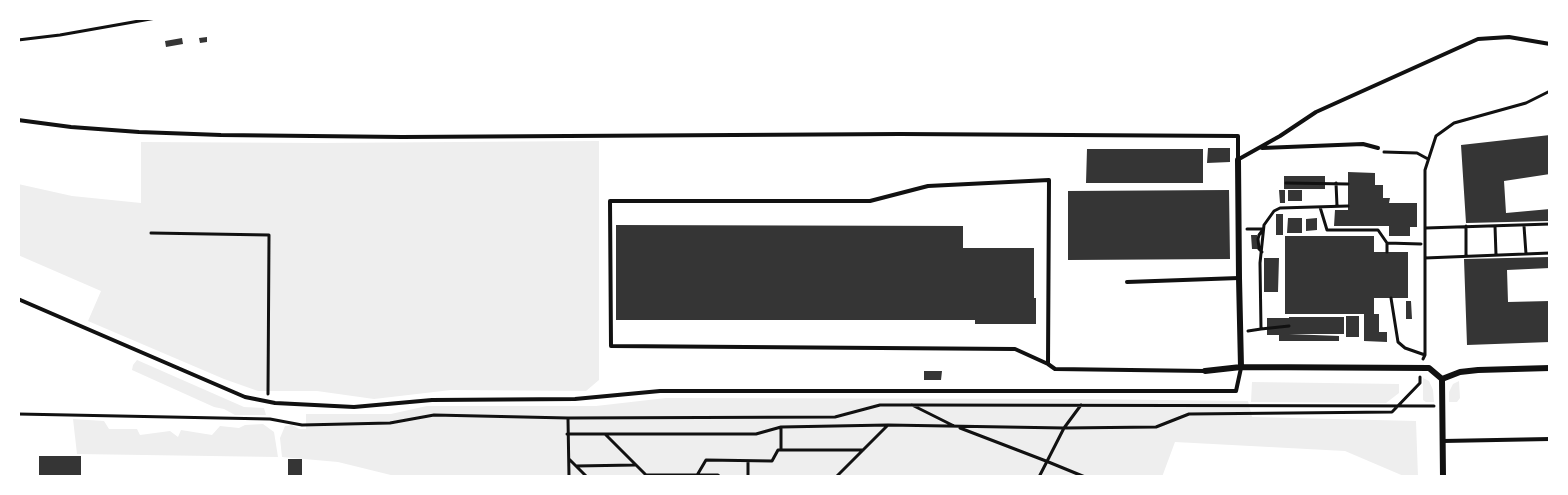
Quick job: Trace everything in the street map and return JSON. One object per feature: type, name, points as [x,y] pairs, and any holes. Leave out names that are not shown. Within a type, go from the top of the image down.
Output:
[{"type":"street","points":[[1238,160],[1241,367]]},
{"type":"street","points":[[1205,370],[1241,367],[1430,368],[1442,379],[1443,477]]},
{"type":"street","points":[[1442,379],[1460,372],[1478,370],[1550,368]]},
{"type":"lane","points":[[18,120],[71,127],[221,135],[414,137],[900,134],[1238,136],[1238,160],[1261,148],[1316,112],[1478,39],[1509,37],[1550,44]]},
{"type":"lane","points":[[1261,148],[1363,144],[1378,148]]},
{"type":"lane","points":[[1048,364],[1049,180],[928,186],[870,201],[610,201],[611,346],[1015,349],[1055,369],[1205,370]]},
{"type":"lane","points":[[1127,282],[1239,278]]},
{"type":"lane","points":[[18,299],[245,397],[269,402],[354,407],[432,400],[575,399],[660,391],[1236,391],[1241,367]]},
{"type":"lane","points":[[1442,441],[1550,439]]},
{"type":"lane","points":[[99,477],[278,477]]},
{"type":"path","points":[[18,40],[156,18]]},
{"type":"path","points":[[1391,298],[1398,342],[1405,348],[1425,355],[1425,170],[1436,136],[1454,123],[1526,103],[1550,91]]},
{"type":"path","points":[[1378,148],[1383,152],[1417,153],[1428,159]]},
{"type":"path","points":[[1286,183],[1348,184]]},
{"type":"path","points":[[1336,183],[1337,206]]},
{"type":"path","points":[[1289,326],[1261,329],[1260,263],[1262,252],[1259,242],[1264,225],[1274,211],[1280,208],[1337,206],[1342,208],[1348,206]]},
{"type":"path","points":[[1320,207],[1327,230],[1378,230],[1387,243],[1387,252]]},
{"type":"path","points":[[1425,228],[1550,224]]},
{"type":"path","points":[[1524,225],[1526,254]]},
{"type":"path","points":[[1466,226],[1466,256]]},
{"type":"path","points":[[1495,226],[1496,255]]},
{"type":"path","points":[[1239,231],[1263,229]]},
{"type":"path","points":[[151,233],[269,235],[269,402]]},
{"type":"path","points":[[1387,243],[1421,244]]},
{"type":"path","points":[[1425,258],[1550,253]]},
{"type":"path","points":[[567,434],[756,434],[781,427],[888,425],[1156,427],[1190,414],[1392,412],[1420,383]]},
{"type":"path","points":[[18,414],[270,419],[302,425],[390,423],[434,415],[568,418],[835,417],[880,405],[1442,406]]},
{"type":"path","points":[[910,405],[956,427],[1085,477]]},
{"type":"path","points":[[1039,477],[1064,428],[1081,405]]},
{"type":"path","points":[[568,418],[568,477]]},
{"type":"path","points":[[836,477],[888,425]]},
{"type":"path","points":[[781,427],[781,450]]},
{"type":"path","points":[[604,434],[647,476],[718,475],[720,477]]},
{"type":"path","points":[[697,476],[706,460],[772,461],[778,450],[863,450]]},
{"type":"path","points":[[568,458],[587,477]]},
{"type":"path","points":[[748,460],[748,477]]},
{"type":"path","points":[[576,466],[635,465]]},
{"type":"shaded area","points":[[599,141],[599,380],[586,391],[451,390],[374,399],[317,391],[258,391],[224,379],[88,321],[101,291],[18,255],[18,184],[72,196],[141,203],[141,142]]},
{"type":"shaded area","points":[[137,360],[244,407],[264,408],[266,415],[235,415],[214,407],[132,370]]},
{"type":"shaded area","points":[[1423,378],[1429,381],[1433,390],[1434,402],[1423,400]]},
{"type":"shaded area","points":[[1459,381],[1460,398],[1457,402],[1449,402],[1449,392],[1453,384]]},
{"type":"shaded area","points":[[1252,382],[1399,384],[1399,393],[1386,403],[1251,402]]},
{"type":"shaded area","points":[[666,398],[1248,401],[1252,417],[1416,421],[1418,477],[1406,477],[1345,451],[1175,442],[1162,477],[399,477],[338,462],[282,457],[280,438],[285,426],[292,425],[299,429],[306,429],[306,414],[391,414],[427,406],[596,406]]},
{"type":"shaded area","points":[[73,419],[104,421],[109,429],[137,429],[140,435],[170,431],[178,437],[181,430],[212,435],[220,426],[239,428],[245,425],[263,424],[274,432],[278,457],[77,454]]},
{"type":"building","points":[[207,37],[207,42],[200,43],[199,38]]},
{"type":"building","points":[[182,38],[183,44],[166,47],[165,41]]},
{"type":"building","points":[[1550,135],[1550,174],[1504,181],[1506,213],[1550,209],[1550,221],[1466,223],[1461,145]]},
{"type":"building","points":[[1208,148],[1230,148],[1230,162],[1207,163]]},
{"type":"building","points":[[1087,149],[1203,149],[1203,183],[1086,183]]},
{"type":"building","points":[[1348,172],[1375,173],[1375,185],[1383,185],[1383,198],[1390,198],[1389,203],[1417,203],[1417,227],[1410,227],[1410,236],[1389,236],[1389,226],[1334,226],[1335,210],[1348,210]]},
{"type":"building","points":[[1284,176],[1325,176],[1325,189],[1284,189]]},
{"type":"building","points":[[1229,190],[1230,259],[1068,260],[1068,191]]},
{"type":"building","points":[[1279,190],[1285,190],[1285,203],[1280,203]]},
{"type":"building","points":[[1288,190],[1302,190],[1302,201],[1288,201]]},
{"type":"building","points":[[1276,214],[1283,214],[1283,235],[1276,235]]},
{"type":"building","points":[[1288,218],[1302,218],[1302,233],[1287,233]]},
{"type":"building","points":[[1317,218],[1317,230],[1306,231],[1306,219]]},
{"type":"building","points":[[616,225],[963,226],[963,248],[1034,248],[1036,324],[975,324],[975,320],[616,320]]},
{"type":"building","points":[[1251,235],[1257,235],[1258,249],[1252,249]]},
{"type":"building","points":[[1285,236],[1374,236],[1374,252],[1408,252],[1408,298],[1374,298],[1374,314],[1379,314],[1379,332],[1387,332],[1387,342],[1364,341],[1364,314],[1285,314]]},
{"type":"building","points":[[1550,257],[1550,268],[1507,270],[1508,302],[1550,301],[1550,342],[1467,345],[1464,259]]},
{"type":"building","points":[[1264,258],[1279,258],[1278,292],[1264,292]]},
{"type":"building","points":[[1406,301],[1411,301],[1412,319],[1406,319]]},
{"type":"building","points":[[1346,316],[1359,316],[1359,337],[1346,337]]},
{"type":"building","points":[[1344,317],[1344,334],[1289,334],[1339,336],[1339,341],[1279,341],[1279,335],[1267,335],[1267,318]]},
{"type":"building","points":[[924,371],[942,371],[941,380],[924,380]]},
{"type":"building","points":[[39,456],[81,456],[81,477],[39,477]]},
{"type":"building","points":[[288,459],[302,459],[302,477],[288,477]]}]
